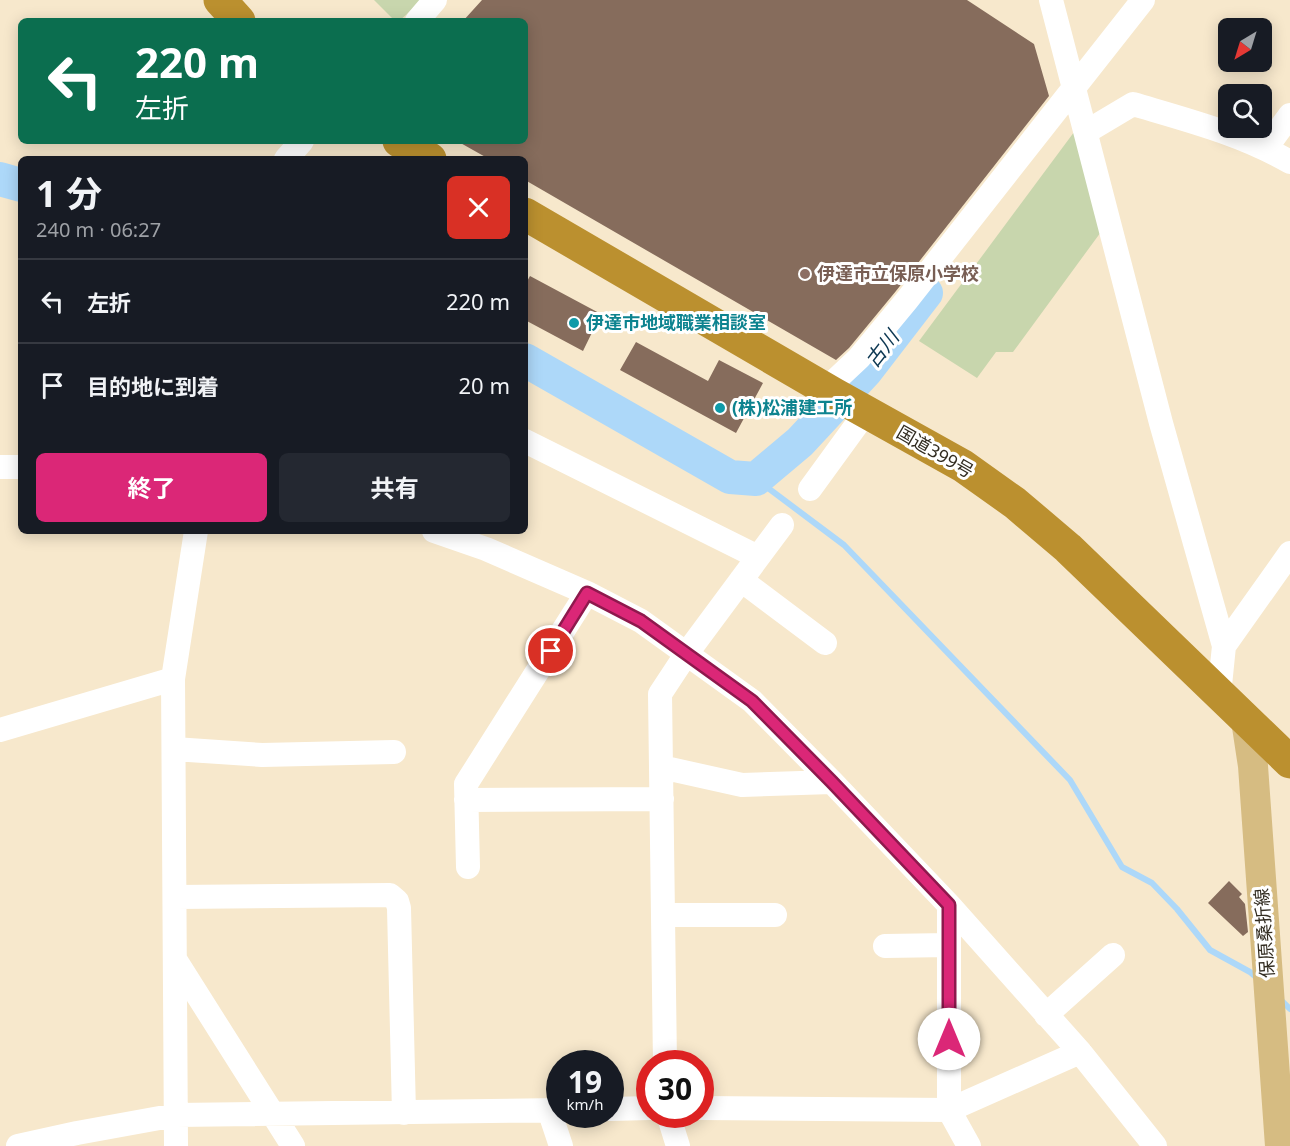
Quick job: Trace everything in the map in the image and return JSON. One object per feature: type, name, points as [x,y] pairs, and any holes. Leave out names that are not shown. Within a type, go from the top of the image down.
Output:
[{"type":"highway","points":[[220,0],[236,18]]},
{"type":"highway","points":[[404,144],[425,156]]},
{"type":"highway","name":"国道399号","points":[[528,216],[963,466],[1015,504],[1068,548],[1290,762]]},
{"type":"main road","name":"保原桑折線","points":[[1246,720],[1253,766],[1280,1146]]},
{"type":"street","points":[[420,18],[435,0]]},
{"type":"street","points":[[1051,0],[1161,423],[1224,646],[1219,695]]},
{"type":"street","points":[[810,489],[859,358],[1075,91],[1143,0]]},
{"type":"street","points":[[1084,126],[1133,104],[1197,123],[1266,148],[1290,162]]},
{"type":"street","points":[[1266,148],[1290,115]]},
{"type":"street","points":[[289,156],[299,144]]},
{"type":"street","points":[[528,442],[758,557]]},
{"type":"street","points":[[0,466],[18,467]]},
{"type":"street","points":[[666,1050],[660,694],[687,653],[782,525]]},
{"type":"street","points":[[176,1146],[173,679],[196,534]]},
{"type":"street","points":[[443,534],[486,549],[587,593],[641,621],[752,701],[949,905],[1080,1052],[1155,1146]]},
{"type":"street","points":[[1224,646],[1290,553]]},
{"type":"street","points":[[741,580],[825,643]]},
{"type":"street","points":[[468,867],[466,784],[587,593]]},
{"type":"street","points":[[0,730],[173,679]]},
{"type":"street","points":[[174,749],[262,755],[394,752]]},
{"type":"street","points":[[661,767],[742,785],[832,782]]},
{"type":"street","points":[[466,800],[662,799]]},
{"type":"street","points":[[176,897],[390,895],[397,901],[404,1113]]},
{"type":"street","points":[[949,905],[949,1110],[969,1146]]},
{"type":"street","points":[[663,915],[775,915]]},
{"type":"street","points":[[885,946],[949,945]]},
{"type":"street","points":[[1046,1014],[1113,955]]},
{"type":"street","points":[[176,960],[293,1146]]},
{"type":"street","points":[[714,1108],[949,1110],[1080,1052]]},
{"type":"street","points":[[18,1146],[176,1115],[274,1116],[546,1110]]},
{"type":"street","points":[[558,1128],[561,1146]]},
{"type":"street","points":[[672,1128],[678,1146]]},
{"type":"green space","points":[[374,0],[423,0],[402,18],[392,18]]},
{"type":"green space","points":[[1083,120],[1109,221],[1013,352],[996,352],[977,378],[919,341]]},
{"type":"building","name":"伊達市立保原小学校","points":[[482,0],[967,0],[1034,44],[1049,96],[896,291],[849,348],[836,360],[528,182],[528,156],[484,156],[462,144],[528,144],[528,18],[466,18]]},
{"type":"building","points":[[530,276],[601,314],[583,351],[528,322],[528,280]]},
{"type":"building","name":"(株)松浦建工所","points":[[636,342],[708,381],[719,360],[763,383],[736,433],[620,370]]},
{"type":"building","points":[[1229,881],[1242,894],[1239,897],[1245,904],[1248,932],[1243,936],[1208,903]]},
{"type":"waterway","name":"古川","points":[[0,179],[18,184]]},
{"type":"waterway","name":"古川","points":[[528,362],[730,477],[756,479],[800,442],[866,371],[926,293]]},
{"type":"waterway","points":[[756,479],[844,545],[1070,780],[1122,867],[1152,883],[1177,909],[1210,950],[1257,978]]},
{"type":"waterway","points":[[1280,999],[1290,1009]]},
{"type":"place","name":"伊達市立保原小学校","points":[[805,274]]},
{"type":"place","name":"伊達市地域職業相談室","points":[[574,323]]},
{"type":"place","name":"(株)松浦建工所","points":[[720,408]]},
{"type":"route","points":[[551,651],[587,593],[641,621],[752,701],[949,905],[949,1039]]}]
